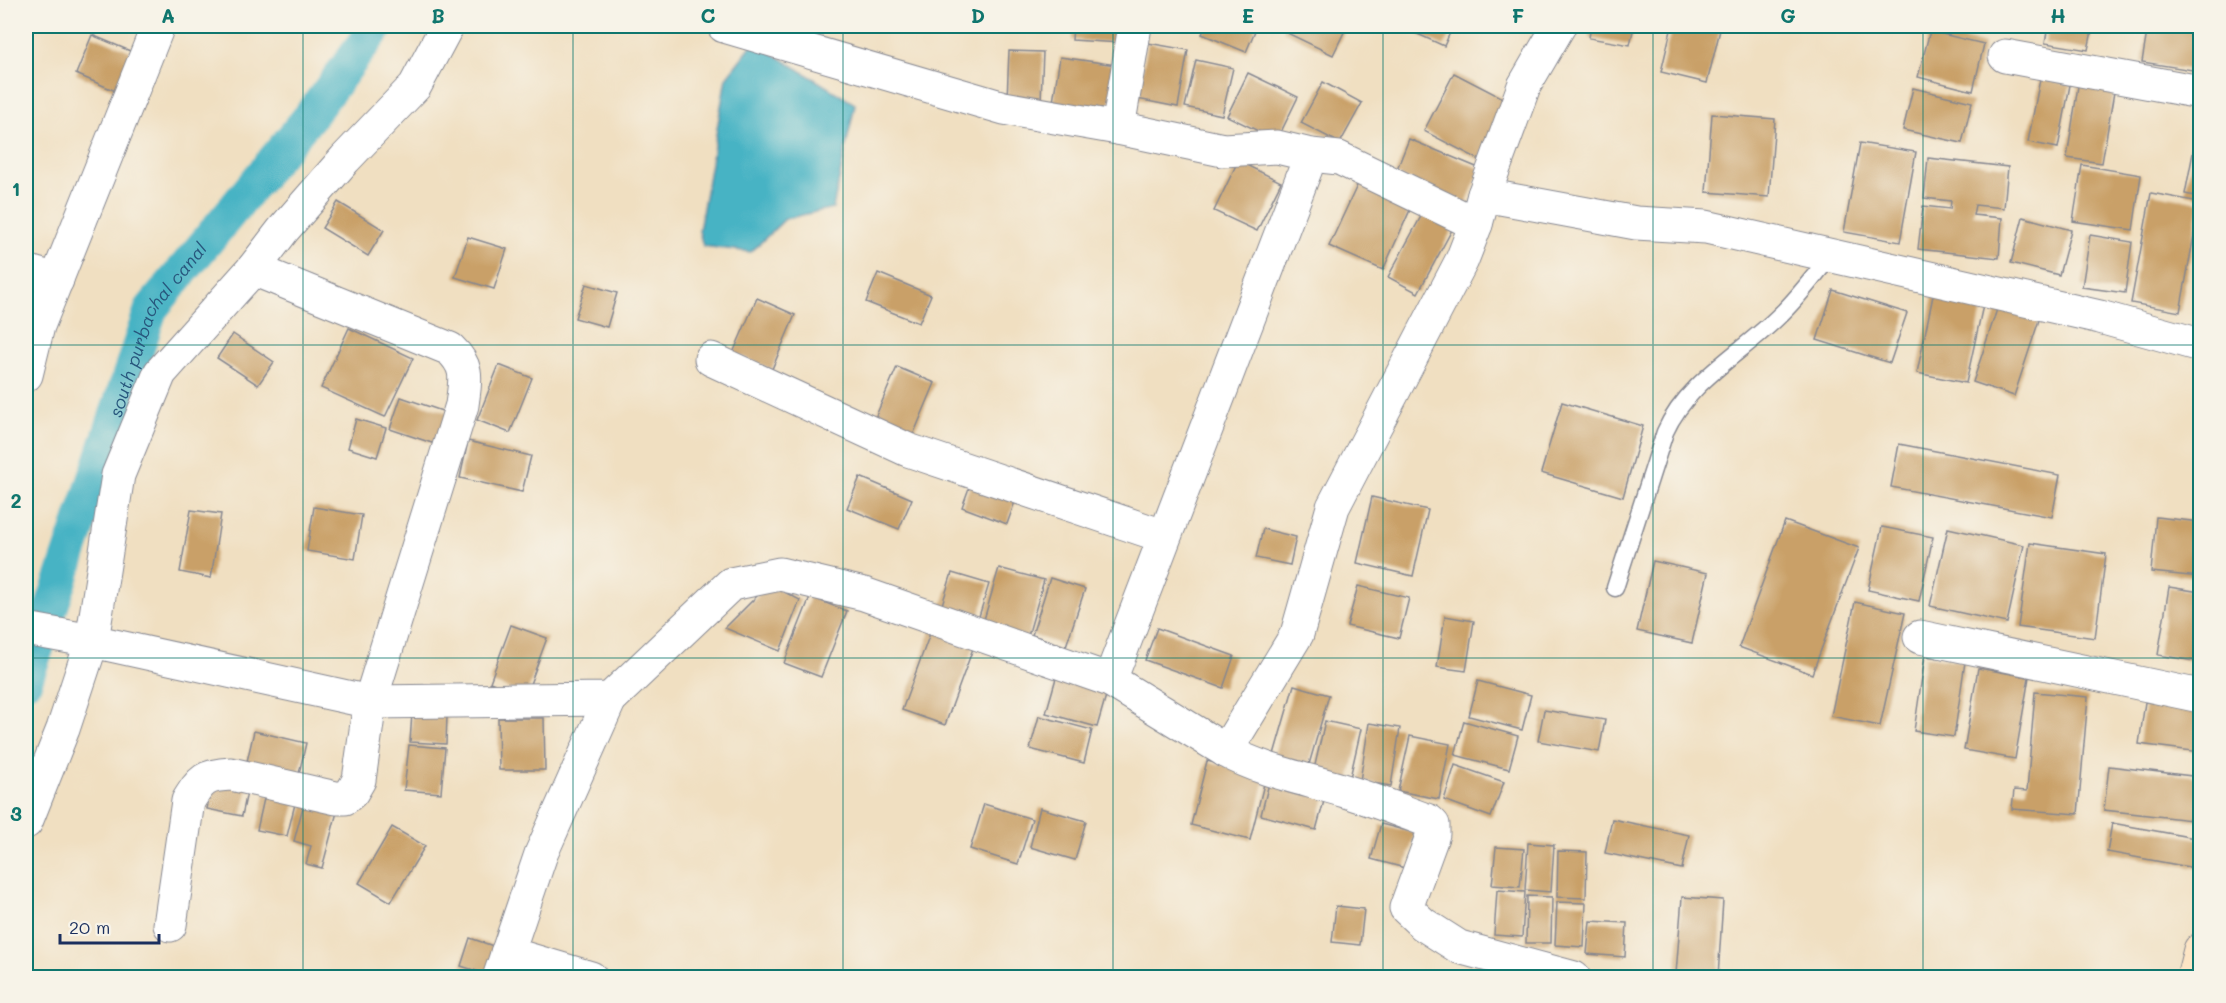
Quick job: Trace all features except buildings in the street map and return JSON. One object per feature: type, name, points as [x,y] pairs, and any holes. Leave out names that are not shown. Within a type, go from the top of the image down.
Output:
[{"type":"main road","points":[[2193,978],[2200,950]]},
{"type":"street","points":[[26,375],[38,326],[158,26]]},
{"type":"street","points":[[26,822],[63,729],[118,476],[160,373],[253,269],[345,159],[415,86],[447,26]]},
{"type":"street","points":[[724,26],[1004,108],[1118,128],[1223,150],[1277,147],[1311,155],[1339,158],[1480,209],[1706,227],[2100,317],[2200,345]]},
{"type":"street","points":[[1118,128],[1135,26]]},
{"type":"street","points":[[1226,751],[1297,634],[1333,507],[1462,260],[1524,86],[1559,26]]},
{"type":"street","points":[[2005,56],[2200,92]]},
{"type":"street","points":[[1110,680],[1163,536],[1311,155]]},
{"type":"street","points":[[170,925],[188,801],[198,784],[213,775],[231,774],[336,798],[345,798],[352,792],[359,780],[370,702],[462,405],[466,372],[460,358],[450,348],[253,269]]},
{"type":"street","points":[[26,271],[57,280]]},
{"type":"street","points":[[711,359],[908,450],[1163,536]]},
{"type":"street","points":[[591,978],[503,965],[541,854],[610,699],[731,584],[780,574],[864,594],[1110,680],[1236,757],[1430,820],[1433,825],[1433,834],[1406,908],[1423,924],[1459,947],[1574,978]]},
{"type":"street","points":[[26,629],[82,639],[370,702],[610,699]]},
{"type":"street","points":[[1920,637],[2200,696]]},
{"type":"lane","points":[[1615,588],[1665,432],[1676,411],[1741,348],[1780,315],[1831,255]]},
{"type":"water","points":[[754,42],[855,104],[833,208],[785,219],[751,252],[703,246],[699,231],[726,78]]},
{"type":"waterway","name":"south purbachal canal","points":[[26,680],[151,309],[310,116],[377,26]]}]
